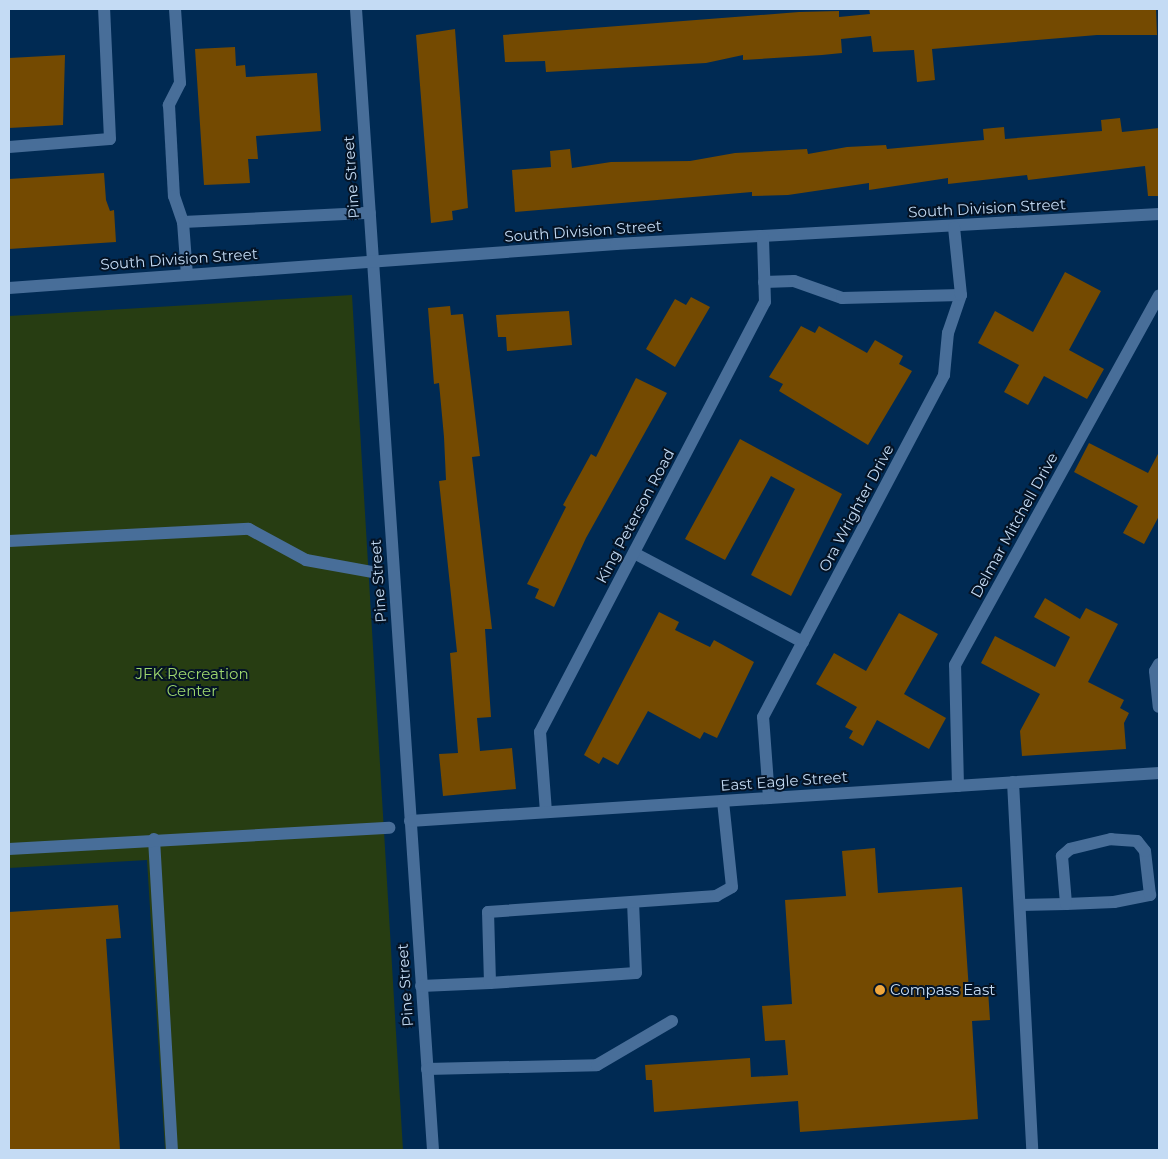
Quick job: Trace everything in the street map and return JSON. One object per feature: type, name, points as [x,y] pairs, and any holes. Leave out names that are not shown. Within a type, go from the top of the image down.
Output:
[{"type":"street","points":[[9,147],[110,139],[104,9]]},
{"type":"street","points":[[175,9],[180,82],[169,105],[174,196],[182,222],[187,274]]},
{"type":"street","name":"Pine Street","points":[[356,9],[433,1150]]},
{"type":"street","points":[[182,222],[370,213]]},
{"type":"street","name":"South Division Street","points":[[9,288],[373,261],[1159,214]]},
{"type":"street","name":"Ora Wrighter Drive","points":[[768,798],[763,717],[944,375],[948,333],[961,295],[954,227]]},
{"type":"street","name":"King Peterson Road","points":[[546,812],[540,732],[765,302],[763,237]]},
{"type":"street","points":[[764,282],[807,284],[842,298],[961,295]]},
{"type":"street","name":"Delmar Mitchell Drive","points":[[958,786],[955,664],[1159,296]]},
{"type":"street","points":[[9,541],[249,529],[306,560],[373,572]]},
{"type":"street","points":[[634,553],[803,642]]},
{"type":"street","points":[[1159,664],[1156,671],[1159,708]]},
{"type":"street","name":"East Eagle Street","points":[[410,821],[1159,773]]},
{"type":"street","points":[[1013,782],[1032,1150]]},
{"type":"street","points":[[490,982],[488,912],[716,896],[732,887],[723,801]]},
{"type":"street","points":[[9,849],[154,839],[389,828]]},
{"type":"street","points":[[154,839],[172,1150]]},
{"type":"street","points":[[1020,904],[1066,904],[1150,895],[1145,851],[1137,841],[1110,839],[1070,848],[1062,856],[1066,904]]},
{"type":"street","points":[[421,986],[636,973],[632,902]]},
{"type":"street","points":[[427,1069],[597,1065],[672,1021]]},
{"type":"green space","name":"JFK Recreation Center","points":[[352,295],[403,1150],[165,1150],[147,860],[9,868],[9,316]]},
{"type":"building","points":[[869,9],[1156,9],[1157,35],[1097,35],[932,49],[935,80],[917,82],[914,50],[873,52],[871,36],[841,39],[842,53],[822,55],[743,60],[743,55],[706,63],[546,72],[545,61],[505,62],[503,35],[799,12],[839,11],[839,17],[870,14]]},
{"type":"building","points":[[455,29],[468,208],[452,211],[453,220],[431,223],[416,35]]},
{"type":"building","points":[[235,47],[236,66],[245,65],[246,77],[317,73],[321,131],[256,136],[258,159],[248,159],[250,183],[204,185],[195,49]]},
{"type":"building","points":[[65,55],[63,125],[9,128],[9,58]]},
{"type":"building","points":[[1120,118],[1122,132],[1159,128],[1159,196],[1148,196],[1145,166],[1028,180],[1027,175],[948,184],[948,178],[869,190],[869,183],[788,195],[752,196],[752,192],[515,212],[512,170],[551,167],[550,151],[570,149],[572,168],[611,162],[690,161],[735,153],[807,149],[808,154],[847,147],[886,145],[887,149],[984,140],[983,129],[1004,127],[1005,139],[1102,131],[1101,120]]},
{"type":"building","points":[[104,173],[106,200],[110,211],[114,210],[116,242],[9,249],[9,179]]},
{"type":"building","points":[[1065,272],[1101,291],[1069,350],[1104,369],[1087,399],[1044,376],[1028,405],[1004,392],[1019,365],[978,343],[995,311],[1033,332]]},
{"type":"building","points":[[691,297],[710,307],[675,367],[646,349],[675,299],[686,305]]},
{"type":"building","points":[[450,306],[451,315],[463,314],[480,456],[472,457],[492,629],[485,629],[491,717],[477,718],[480,751],[512,748],[516,789],[443,796],[439,754],[458,753],[450,653],[457,652],[439,481],[446,480],[444,437],[439,383],[434,384],[428,308]]},
{"type":"building","points":[[569,311],[572,345],[507,351],[506,337],[498,337],[496,315]]},
{"type":"building","points":[[801,326],[815,333],[819,326],[867,353],[875,340],[903,356],[899,364],[912,371],[868,445],[779,391],[783,384],[769,377]]},
{"type":"building","points":[[636,378],[667,393],[586,538],[554,607],[535,598],[539,589],[527,584],[566,507],[563,505],[591,454],[596,457]]},
{"type":"building","points":[[740,439],[842,494],[791,596],[751,575],[795,489],[771,476],[725,560],[685,539]]},
{"type":"building","points":[[1089,443],[1148,473],[1159,452],[1159,516],[1144,544],[1123,533],[1138,506],[1074,472]]},
{"type":"building","points":[[1045,598],[1080,619],[1086,608],[1118,624],[1088,682],[1124,700],[1120,708],[1129,713],[1124,723],[1126,749],[1022,756],[1020,731],[1040,694],[981,663],[995,636],[1055,667],[1070,637],[1034,617]]},
{"type":"building","points":[[659,612],[679,622],[675,630],[710,647],[714,640],[754,662],[717,738],[704,732],[700,739],[648,711],[618,765],[603,757],[599,764],[584,755]]},
{"type":"building","points":[[899,613],[938,634],[904,694],[946,718],[929,749],[877,720],[863,746],[849,738],[853,731],[845,727],[857,707],[816,684],[834,653],[866,671]]},
{"type":"building","name":"Compass East","points":[[875,848],[878,893],[962,887],[969,991],[988,990],[990,1020],[972,1021],[978,1119],[800,1132],[798,1101],[654,1112],[652,1080],[646,1080],[645,1065],[750,1058],[751,1077],[788,1075],[785,1040],[765,1041],[762,1006],[792,1004],[785,900],[846,896],[842,851]]},
{"type":"building","points":[[118,905],[121,938],[106,939],[120,1150],[9,1150],[9,912]]},
{"type":"place","name":"Compass East","points":[[880,990]]}]
